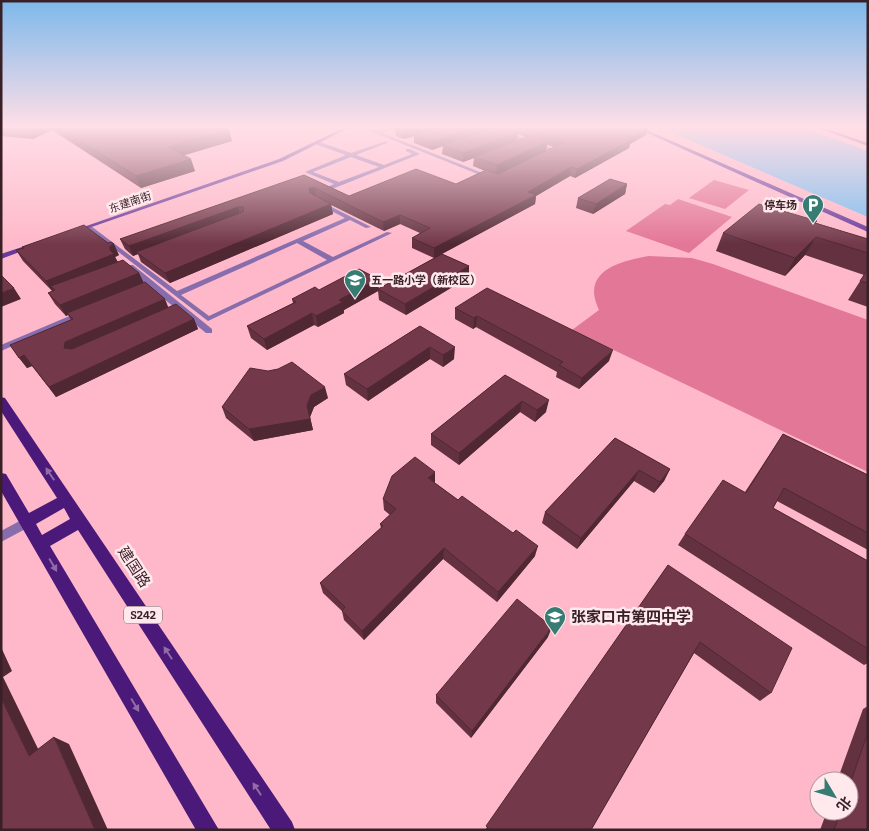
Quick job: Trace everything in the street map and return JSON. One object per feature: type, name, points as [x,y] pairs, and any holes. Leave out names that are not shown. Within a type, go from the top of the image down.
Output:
[{"type":"main road","name":"东建南街","points":[[72,233],[262,167]]},
{"type":"main road","points":[[725,167],[868,230]]},
{"type":"main road","points":[[737,167],[868,224]]},
{"type":"main road","points":[[1,257],[36,245]]},
{"type":"main road","name":"建国路","points":[[1,401],[284,830]]},
{"type":"main road","points":[[1,478],[208,830]]},
{"type":"main road","points":[[27,522],[67,499]]},
{"type":"main road","points":[[40,544],[81,520]]},
{"type":"street","points":[[321,167],[308,172],[339,184]]},
{"type":"street","points":[[368,167],[377,170]]},
{"type":"street","points":[[326,189],[384,167]]},
{"type":"street","points":[[465,167],[496,179]]},
{"type":"street","points":[[314,200],[368,227]]},
{"type":"street","points":[[176,294],[350,218]]},
{"type":"street","points":[[89,226],[153,286],[209,331]]},
{"type":"street","points":[[102,245],[176,294],[208,319],[389,233]]},
{"type":"street","points":[[298,241],[333,260]]},
{"type":"street","points":[[120,269],[142,257]]},
{"type":"street","points":[[144,289],[153,286]]},
{"type":"street","points":[[172,312],[181,308]]},
{"type":"street","points":[[1,348],[92,311]]},
{"type":"street","points":[[1,537],[27,522]]},
{"type":"shaded area","points":[[714,180],[749,190],[725,209],[689,198]]},
{"type":"shaded area","points":[[678,199],[732,217],[689,253],[626,231],[665,204],[670,205]]},
{"type":"shaded area","points":[[649,256],[692,258],[713,264],[868,320],[868,472],[572,330],[599,310],[595,297],[595,286],[599,277],[606,270],[626,261]]},
{"type":"water","points":[[751,167],[868,167],[868,217]]},
{"type":"building","points":[[121,167],[166,167],[136,176]]},
{"type":"building","points":[[513,167],[581,167],[577,169],[571,167],[528,192],[536,195],[434,248],[412,238],[430,228],[400,215],[383,222],[315,188],[309,188],[310,193],[331,204],[165,273],[136,252],[243,212],[244,207],[238,207],[129,246],[120,239],[304,175],[349,196],[416,169],[456,184],[486,170],[498,174]]},
{"type":"building","points":[[610,179],[627,184],[596,204],[578,198]]},
{"type":"building","points":[[759,204],[817,221],[815,223],[868,239],[868,253],[816,237],[795,258],[723,233]]},
{"type":"building","points":[[84,225],[108,243],[114,244],[110,246],[110,250],[114,254],[46,281],[16,250],[24,248],[22,247]]},
{"type":"building","points":[[442,254],[469,266],[405,304],[378,289]]},
{"type":"building","points":[[123,260],[139,273],[60,305],[48,293],[55,290],[51,286]]},
{"type":"building","points":[[359,269],[378,279],[339,300],[343,302],[316,316],[312,313],[264,339],[247,326],[296,302],[292,299],[315,287],[319,290]]},
{"type":"building","points":[[868,269],[868,283],[860,281]]},
{"type":"building","points":[[1,275],[14,288],[1,293]]},
{"type":"building","points":[[145,282],[165,299],[65,342],[64,348],[72,349],[176,304],[194,319],[49,387],[24,355],[19,358],[10,345],[73,319],[67,313]]},
{"type":"building","points":[[487,288],[613,350],[582,378],[559,365],[563,362],[477,316],[474,318],[455,308]]},
{"type":"building","points":[[420,326],[455,347],[443,355],[430,347],[367,389],[344,374]]},
{"type":"building","points":[[292,362],[325,387],[311,395],[307,405],[310,419],[249,429],[222,407],[250,368],[268,371],[278,369]]},
{"type":"building","points":[[505,375],[549,400],[537,410],[522,401],[459,453],[431,434]]},
{"type":"building","points":[[783,434],[868,475],[868,533],[784,488],[773,508],[868,561],[868,649],[685,534],[723,480],[746,493]]},
{"type":"building","points":[[615,438],[670,469],[660,482],[639,470],[581,538],[545,512]]},
{"type":"building","points":[[415,457],[435,472],[428,478],[458,500],[462,496],[513,533],[516,530],[538,546],[498,592],[444,548],[362,631],[342,611],[345,607],[320,583],[383,526],[380,524],[396,509],[383,499],[392,476]]},
{"type":"building","points":[[668,565],[792,648],[771,693],[700,642],[591,830],[490,830],[486,826]]},
{"type":"building","points":[[517,599],[552,627],[472,731],[436,695]]},
{"type":"building","points":[[1,698],[29,756],[54,737],[95,830],[1,830]]},
{"type":"building","points":[[868,732],[868,830],[834,830],[837,821],[859,821],[859,771],[855,771]]},
{"type":"place","name":"停车场","points":[[813,224]]},
{"type":"place","name":"五一路小学（新校区）","points":[[355,299]]},
{"type":"place","name":"张家口市第四中学","points":[[555,636]]}]
